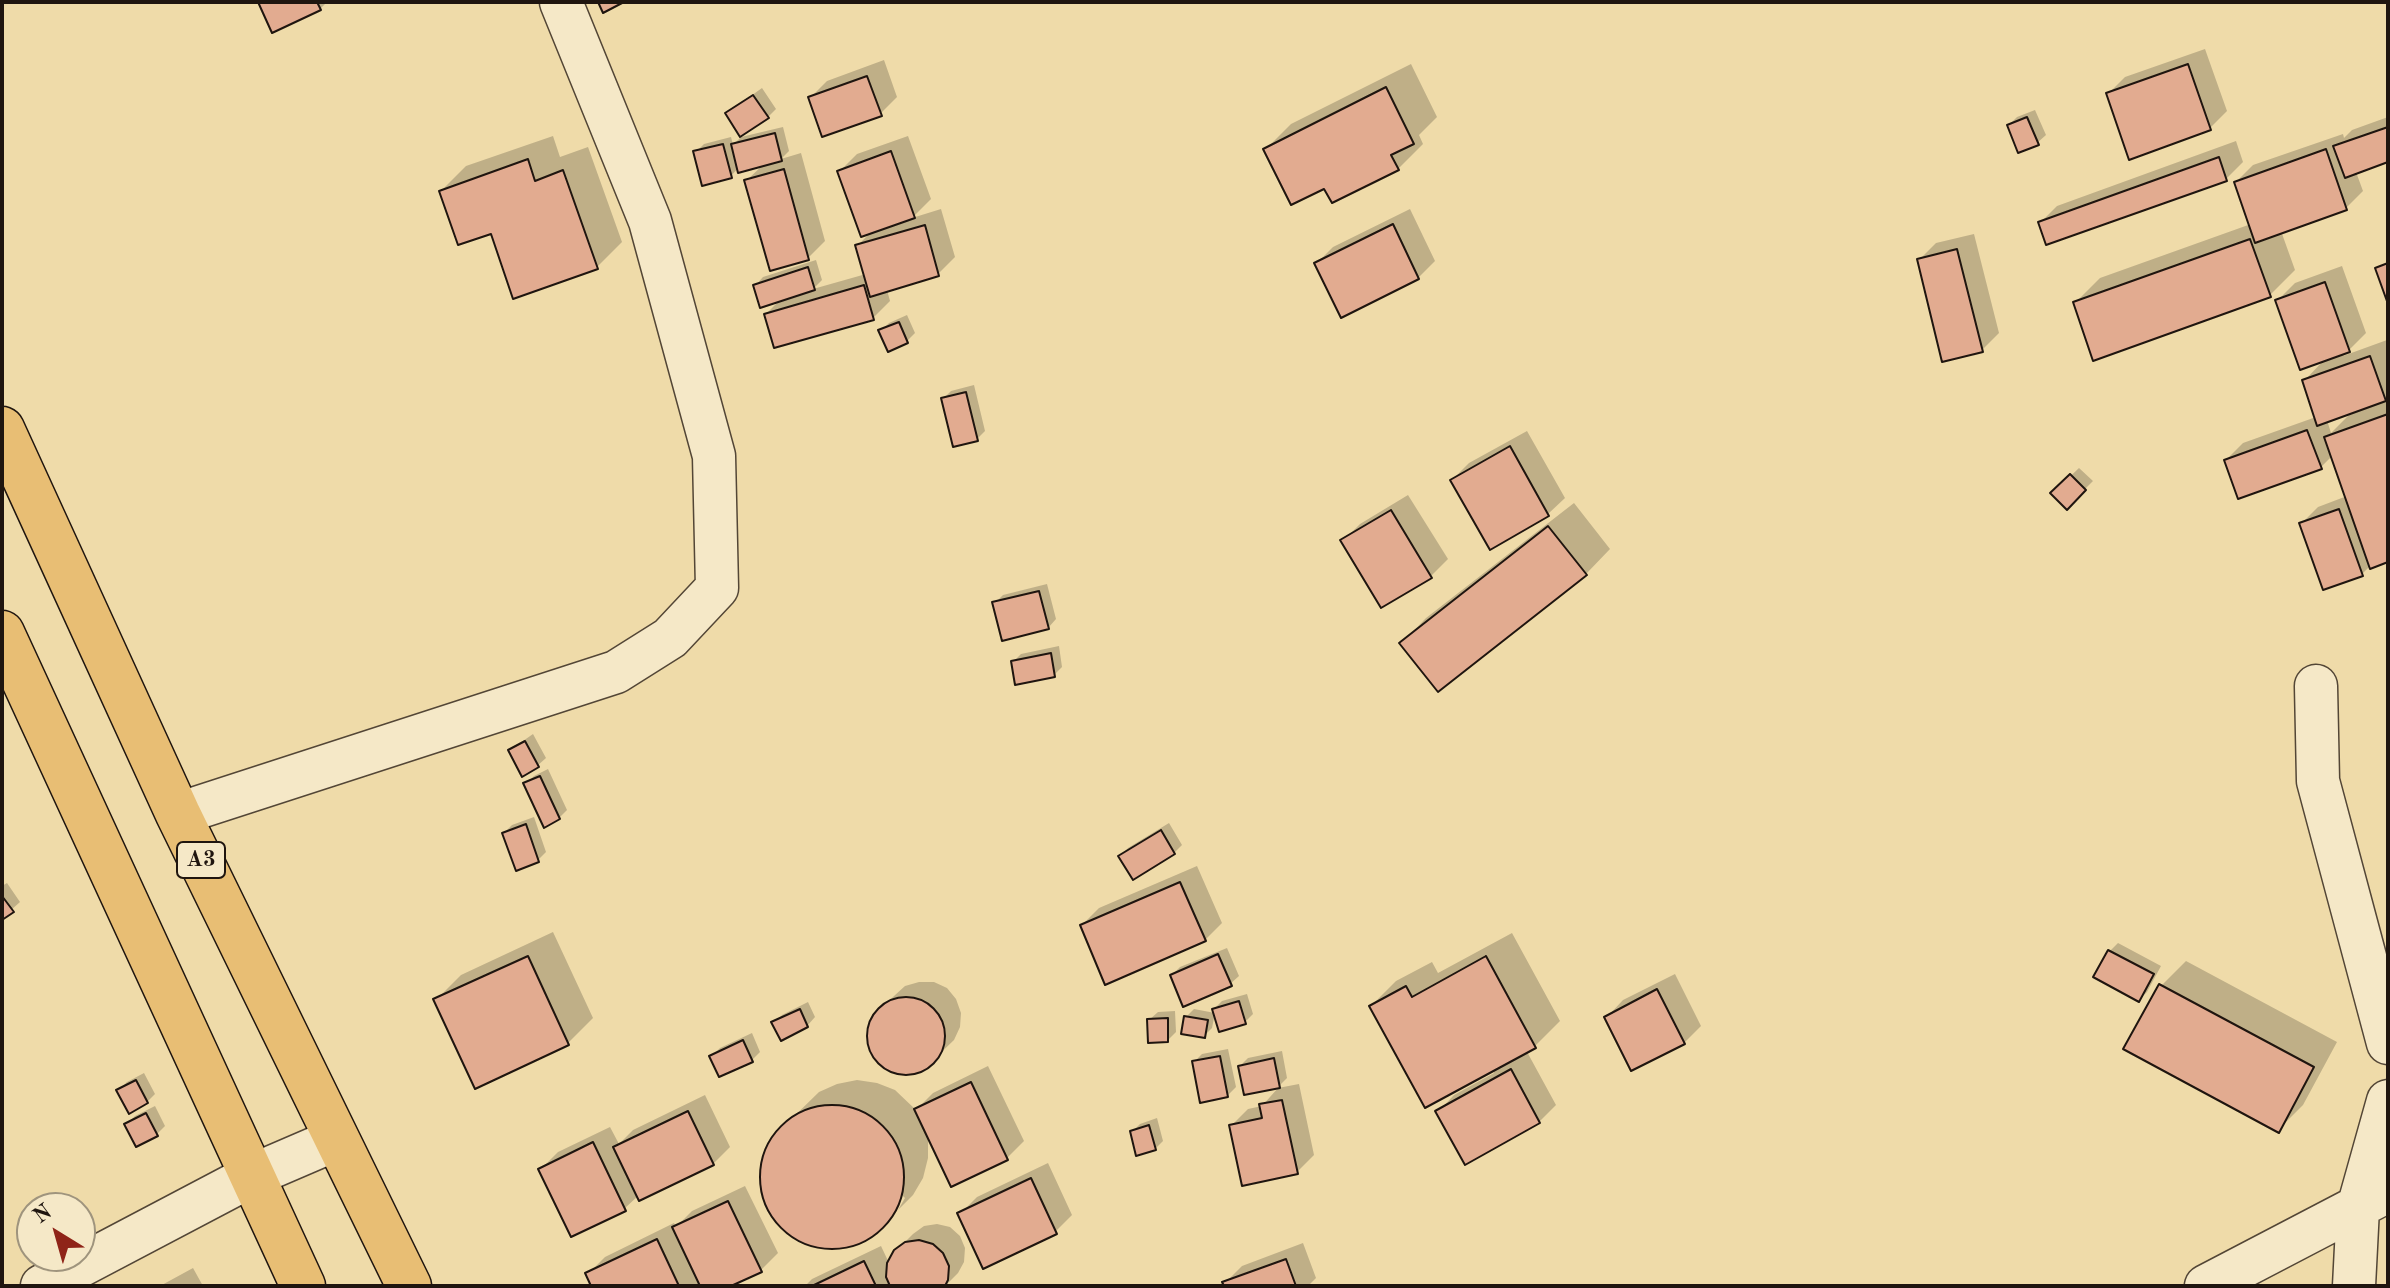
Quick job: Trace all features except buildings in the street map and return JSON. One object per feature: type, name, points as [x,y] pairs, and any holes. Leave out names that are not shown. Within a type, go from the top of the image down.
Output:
[{"type":"highway","name":"A3","points":[[2,429],[178,814],[409,1286]]},
{"type":"highway","points":[[2,633],[303,1286]]},
{"type":"street","points":[[178,814],[616,672],[670,638],[717,588],[714,456],[650,221],[561,2]]},
{"type":"street","points":[[2316,686],[2318,781],[2388,1043]]},
{"type":"street","points":[[2354,1286],[2373,1200],[2388,1101]]},
{"type":"street","points":[[42,1286],[251,1176],[337,1139]]},
{"type":"street","points":[[2206,1286],[2373,1200]]}]
